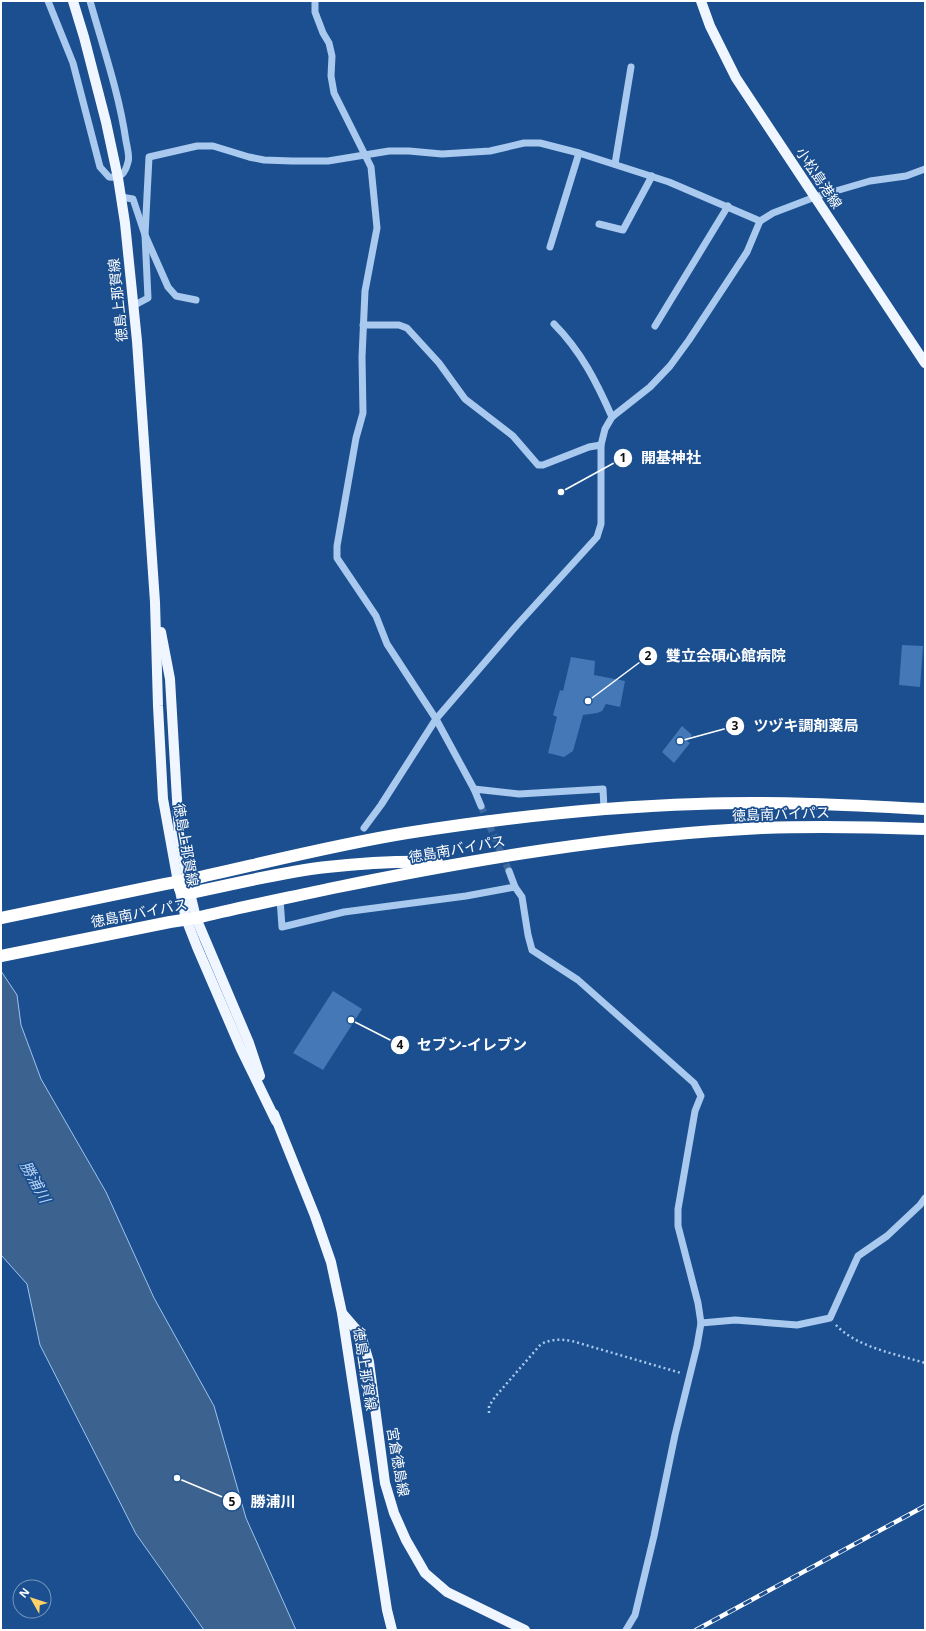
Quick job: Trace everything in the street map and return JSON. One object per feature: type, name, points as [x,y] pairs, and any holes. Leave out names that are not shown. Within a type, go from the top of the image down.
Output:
[{"type":"highway","name":"徳島南バイパス","points":[[1,918],[165,884],[184,886],[325,849],[405,833],[534,816],[698,804],[807,803],[925,808]]},
{"type":"highway","name":"徳島南バイパス","points":[[1,956],[191,919],[280,899],[464,862],[604,842],[763,828],[876,827],[925,829]]},
{"type":"highway","points":[[184,886],[327,867],[412,862],[464,862]]},
{"type":"main road","name":"徳島上那賀線","points":[[73,1],[106,122],[121,197],[137,341],[155,602],[158,706],[163,799],[191,919],[241,1049],[276,1121],[315,1216],[331,1262],[342,1313],[386,1604],[392,1630]]},
{"type":"main road","name":"小松島港線","points":[[701,1],[710,26],[736,78],[925,363]]},
{"type":"main road","name":"宮倉徳島線","points":[[342,1313],[361,1335],[369,1362],[384,1483],[394,1513],[425,1573],[447,1592],[525,1630]]},
{"type":"street","points":[[48,1],[73,63],[100,166],[109,178],[118,178],[123,174],[129,161],[125,132],[108,59],[90,1]]},
{"type":"street","points":[[315,1],[315,12],[323,33],[329,43],[332,56],[331,76],[334,93],[371,167],[377,228],[365,291],[362,357],[363,413],[356,438],[336,546],[337,558],[376,616],[387,644],[436,719],[474,789],[481,806]]},
{"type":"street","points":[[615,164],[631,66]]},
{"type":"street","points":[[133,306],[148,298],[145,235],[149,157],[197,146],[213,146],[264,160],[328,161],[389,151],[442,154],[490,151],[524,144],[540,143],[579,153],[669,182],[760,221]]},
{"type":"street","points":[[550,247],[579,153]]},
{"type":"street","points":[[364,828],[436,719],[517,625],[597,537],[601,524],[601,445],[605,429],[612,417],[650,387],[670,366],[747,252],[760,221],[773,213],[815,197],[870,181],[906,176],[925,169]]},
{"type":"street","points":[[599,224],[623,230],[652,176]]},
{"type":"street","points":[[121,197],[134,199],[145,235],[168,287],[176,296],[196,300]]},
{"type":"street","points":[[655,326],[728,206]]},
{"type":"street","points":[[554,324],[567,337],[581,356],[597,384],[612,417]]},
{"type":"street","points":[[363,325],[399,325],[407,328],[439,363],[465,399],[513,436],[538,465],[543,465],[589,447],[601,445]]},
{"type":"street","points":[[474,789],[519,794],[603,789],[604,810]]},
{"type":"street","points":[[509,871],[522,897],[532,950],[578,980],[694,1084],[701,1096],[695,1111],[678,1209],[678,1226],[698,1303],[701,1323],[635,1615],[626,1630]]},
{"type":"street","points":[[280,899],[282,927],[344,912],[466,896],[516,887]]},
{"type":"street","points":[[701,1323],[735,1320],[797,1325],[830,1318],[858,1256],[887,1236],[920,1205],[925,1198]]},
{"type":"path","points":[[830,1318],[846,1334],[861,1342],[925,1363]]},
{"type":"path","points":[[489,1413],[489,1406],[495,1397],[541,1344],[550,1340],[560,1339],[572,1341],[689,1376]]},
{"type":"water","points":[[1,971],[17,995],[21,1025],[41,1079],[106,1192],[154,1298],[214,1406],[246,1518],[296,1630],[204,1630],[136,1534],[40,1345],[27,1284],[1,1255]]},
{"type":"building","points":[[902,645],[923,646],[920,687],[899,685]]},
{"type":"building","points":[[571,657],[595,661],[594,675],[625,681],[620,707],[606,704],[602,711],[583,715],[573,751],[564,757],[548,753],[557,717],[553,715],[560,690],[563,691]]},
{"type":"building","points":[[682,726],[692,735],[687,741],[690,743],[674,763],[662,752]]},
{"type":"building","points":[[333,991],[362,1009],[323,1070],[293,1053]]},
{"type":"tunnel","points":[[481,806],[509,871]]},
{"type":"railway","points":[[696,1630],[925,1506]]},
{"type":"place","name":"開基神社","points":[[561,492]]},
{"type":"place","name":"雙立会碩心館病院","points":[[588,701]]},
{"type":"place","name":"ツヅキ調剤薬局","points":[[680,741]]},
{"type":"place","name":"セブン-イレブン","points":[[351,1020]]},
{"type":"place","name":"勝浦川","points":[[177,1478]]}]
